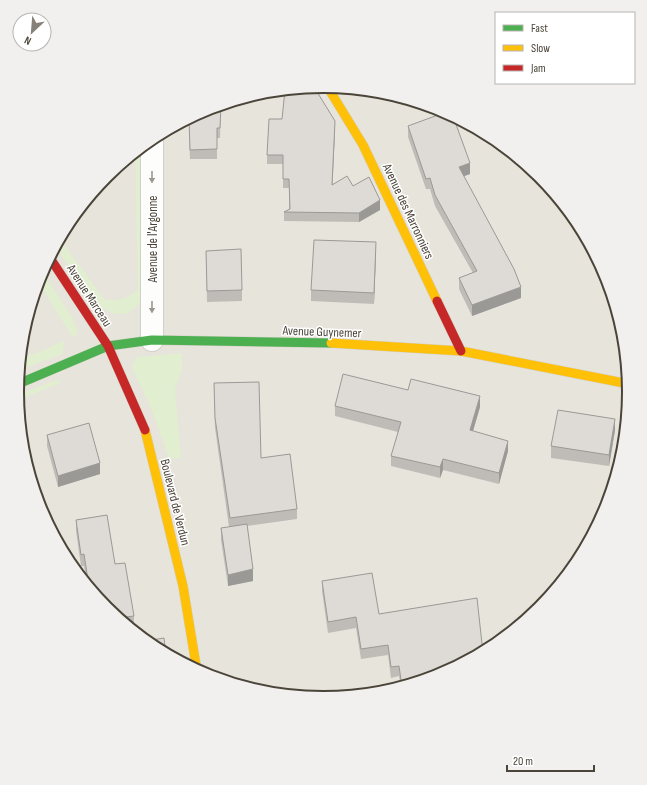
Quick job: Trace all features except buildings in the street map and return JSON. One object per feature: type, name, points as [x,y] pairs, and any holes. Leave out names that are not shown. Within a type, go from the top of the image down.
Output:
[{"type":"street","name":"Avenue des Marronniers","points":[[332,93],[363,145],[461,351]]},
{"type":"street","name":"Avenue de l'Argonne","points":[[152,147],[152,340]]},
{"type":"street","name":"Avenue Marceau","points":[[54,263],[108,346]]},
{"type":"street","name":"Avenue Guynemer","points":[[25,381],[108,346],[152,340],[313,342],[461,351],[623,383]]},
{"type":"street","name":"Boulevard de Verdun","points":[[108,346],[144,425],[183,586],[197,664]]},
{"type":"shaded area","points":[[324,93],[343,94],[401,103],[456,124],[490,143],[506,155],[521,167],[549,195],[573,226],[583,243],[607,296],[613,315],[620,353],[623,392],[622,412],[613,470],[592,525],[573,559],[561,575],[549,590],[521,618],[490,642],[473,652],[420,676],[401,682],[363,689],[324,692],[304,691],[246,682],[191,661],[157,642],[141,630],[126,618],[98,590],[74,559],[64,542],[40,489],[34,470],[27,432],[24,392],[25,373],[34,315],[55,260],[74,226],[86,210],[98,195],[126,167],[157,143],[174,133],[227,109],[246,103],[284,96]]},
{"type":"green space","points":[[142,154],[142,298],[137,306],[130,312],[124,314],[113,313],[102,308],[93,300],[59,253],[64,244],[104,299],[122,299],[138,289],[135,160]]},
{"type":"green space","points":[[47,278],[71,315],[78,332],[74,338],[43,289]]},
{"type":"green space","points":[[64,340],[63,354],[26,368],[27,356],[42,351]]},
{"type":"green space","points":[[182,353],[182,369],[175,390],[181,458],[169,459],[152,411],[132,365],[137,357]]},
{"type":"green space","points":[[59,379],[60,383],[24,397],[24,392]]},
{"type":"traffic: fast","points":[[25,381],[108,346],[152,340],[331,343]]},
{"type":"traffic: slow","points":[[332,93],[363,145],[437,301]]},
{"type":"traffic: slow","points":[[331,343],[461,351],[623,383]]},
{"type":"traffic: slow","points":[[145,430],[183,586],[196,663]]},
{"type":"traffic: jam","points":[[54,263],[108,346],[145,430]]},
{"type":"traffic: jam","points":[[437,301],[461,351]]}]
